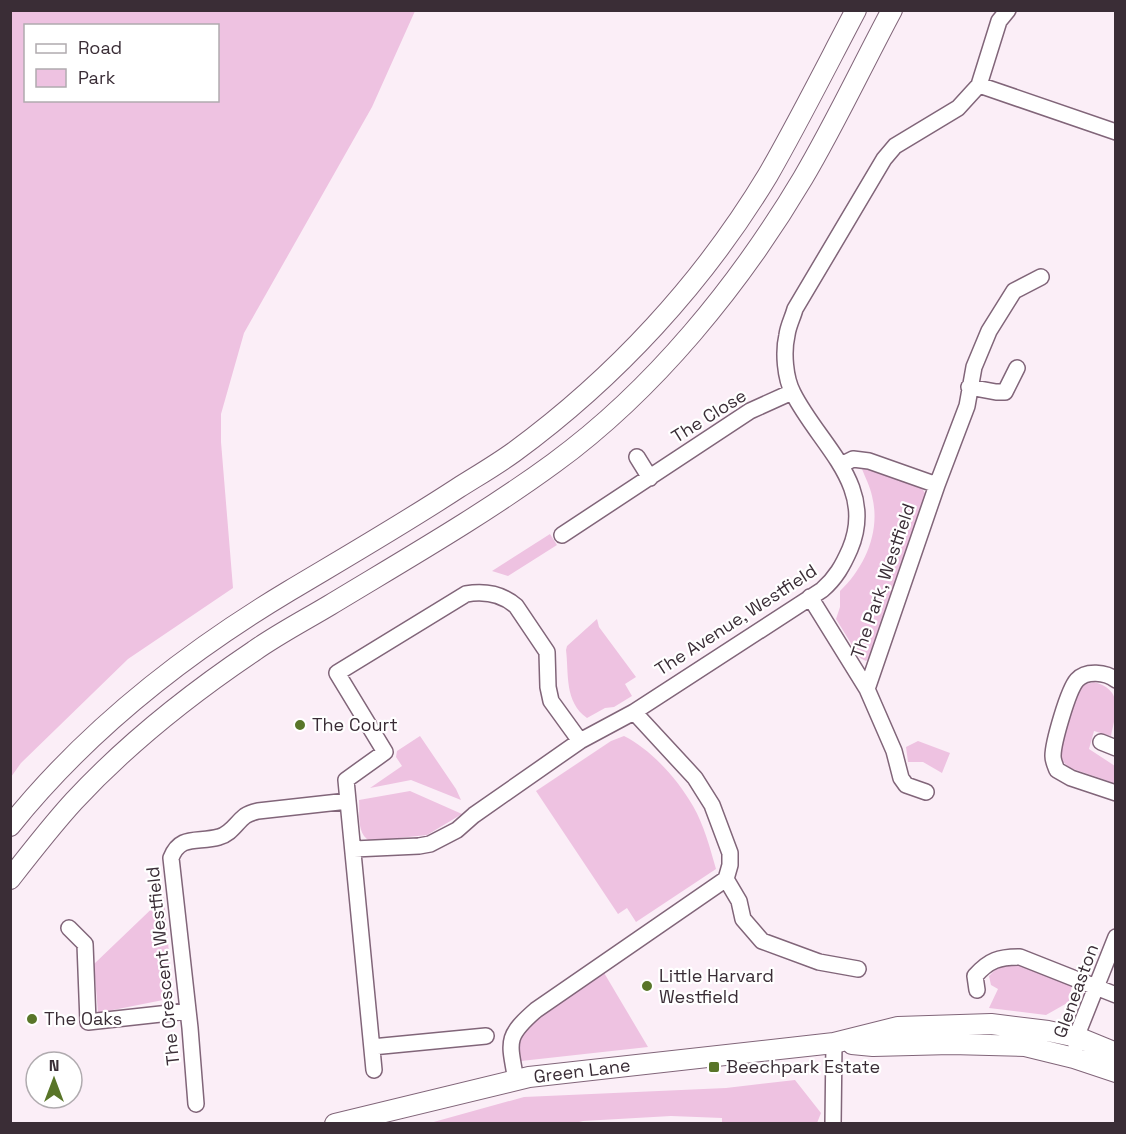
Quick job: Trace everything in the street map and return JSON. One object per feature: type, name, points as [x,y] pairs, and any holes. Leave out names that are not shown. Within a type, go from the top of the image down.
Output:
[{"type":"main road","points":[[10,826],[71,757],[134,699],[179,665],[286,593],[398,527],[512,453],[580,400],[639,343],[684,293],[733,229],[772,166],[856,10]]},
{"type":"main road","points":[[10,879],[75,800],[120,755],[181,705],[255,650],[469,521],[556,462],[614,413],[674,354],[721,300],[804,178],[892,10]]},
{"type":"main road","name":"Green Lane","points":[[335,1124],[516,1080],[617,1066],[715,1058],[834,1043],[898,1027],[991,1024],[1048,1030],[1077,1037],[1116,1053]]},
{"type":"main road","points":[[1077,1037],[1095,1053],[1116,1062]]},
{"type":"main road","name":"Green Lane","points":[[834,1043],[873,1047],[951,1044],[1025,1046],[1074,1058],[1116,1072]]},
{"type":"street","points":[[1008,10],[999,21],[979,85],[1116,132]]},
{"type":"street","name":"The Avenue, Westfield","points":[[354,849],[430,844],[457,830],[474,815],[580,741],[634,712],[832,581],[842,567],[856,534],[858,519],[855,498],[841,465],[792,392],[786,362],[787,335],[795,309],[884,159],[896,146],[958,108],[979,85]]},
{"type":"street","name":"The Park, Westfield","points":[[867,689],[937,485],[967,406],[974,367],[989,331],[1014,291],[1041,277]]},
{"type":"street","points":[[969,387],[1005,392],[1017,368]]},
{"type":"street","name":"The Close","points":[[562,535],[750,411],[792,392]]},
{"type":"street","points":[[637,457],[650,478]]},
{"type":"street","name":"The Park, Westfield","points":[[841,465],[853,459],[861,459],[937,485]]},
{"type":"street","points":[[374,1070],[346,780],[385,752],[337,673],[466,594],[486,592],[510,601],[516,606],[547,652],[548,687],[551,701],[580,741]]},
{"type":"street","name":"The Park, Westfield","points":[[810,597],[867,689],[894,751],[901,778],[906,785],[926,792]]},
{"type":"street","points":[[1116,680],[1103,673],[1083,675],[1076,681],[1056,731],[1053,758],[1057,770],[1071,778],[1116,793]]},
{"type":"street","points":[[516,1080],[510,1045],[511,1036],[520,1024],[536,1010],[726,879],[730,865],[730,853],[712,805],[695,777],[634,712]]},
{"type":"street","points":[[1101,742],[1116,748]]},
{"type":"street","name":"The Crescent Westfield","points":[[196,1104],[171,858],[175,847],[182,843],[221,837],[234,829],[245,816],[258,810],[348,801]]},
{"type":"street","points":[[726,879],[740,901],[743,919],[762,941],[819,962],[858,969]]},
{"type":"street","points":[[69,928],[84,944],[88,1022],[188,1011]]},
{"type":"street","name":"Gleneaston","points":[[1074,1058],[1077,1037],[1116,937]]},
{"type":"street","points":[[977,990],[975,976],[985,964],[1004,957],[1020,957],[1116,995]]},
{"type":"street","points":[[372,1047],[486,1036]]},
{"type":"street","points":[[832,1124],[834,1043]]},
{"type":"green space","points":[[11,10],[415,11],[372,107],[244,333],[221,414],[221,442],[233,588],[128,659],[21,763],[11,777]]},
{"type":"green space","points":[[863,464],[921,487],[926,501],[872,655],[866,661],[860,658],[836,619],[840,607],[840,591],[857,571],[869,548],[872,535],[874,509],[871,492],[862,469]]},
{"type":"green space","points":[[550,534],[557,545],[508,576],[492,571]]},
{"type":"green space","points":[[597,619],[599,627],[636,677],[625,684],[632,696],[614,707],[605,708],[587,718],[574,704],[571,696],[566,650],[567,646]]},
{"type":"green space","points":[[1094,682],[1110,690],[1114,696],[1116,710],[1111,736],[1094,731],[1089,749],[1115,766],[1114,783],[1070,768],[1063,762],[1059,750],[1077,695],[1083,685]]},
{"type":"green space","points":[[420,736],[461,800],[411,780],[370,788],[402,766],[396,757],[397,751]]},
{"type":"green space","points":[[624,736],[654,757],[687,796],[704,829],[716,869],[636,922],[627,908],[618,914],[536,791],[611,741]]},
{"type":"green space","points":[[918,741],[950,753],[942,773],[923,762],[908,762],[906,747]]},
{"type":"green space","points":[[410,791],[462,814],[427,835],[370,841],[366,838],[360,823],[359,800]]},
{"type":"green space","points":[[164,897],[173,998],[98,1013],[94,964]]},
{"type":"green space","points":[[1023,963],[1072,985],[1069,1002],[1046,1015],[989,1008],[998,989],[991,985],[989,976],[999,966]]},
{"type":"green space","points":[[600,966],[648,1047],[512,1062],[520,1024]]},
{"type":"green space","points":[[795,1080],[821,1113],[817,1123],[722,1124],[722,1118],[671,1116],[583,1121],[571,1124],[430,1123],[524,1097],[726,1088]]},
{"type":"place","name":"The Court","points":[[300,725]]},
{"type":"place","name":"Little Harvard Westfield","points":[[647,986]]},
{"type":"place","name":"The Oaks","points":[[32,1019]]},
{"type":"place","name":"Beechpark Estate","points":[[714,1067]]}]
